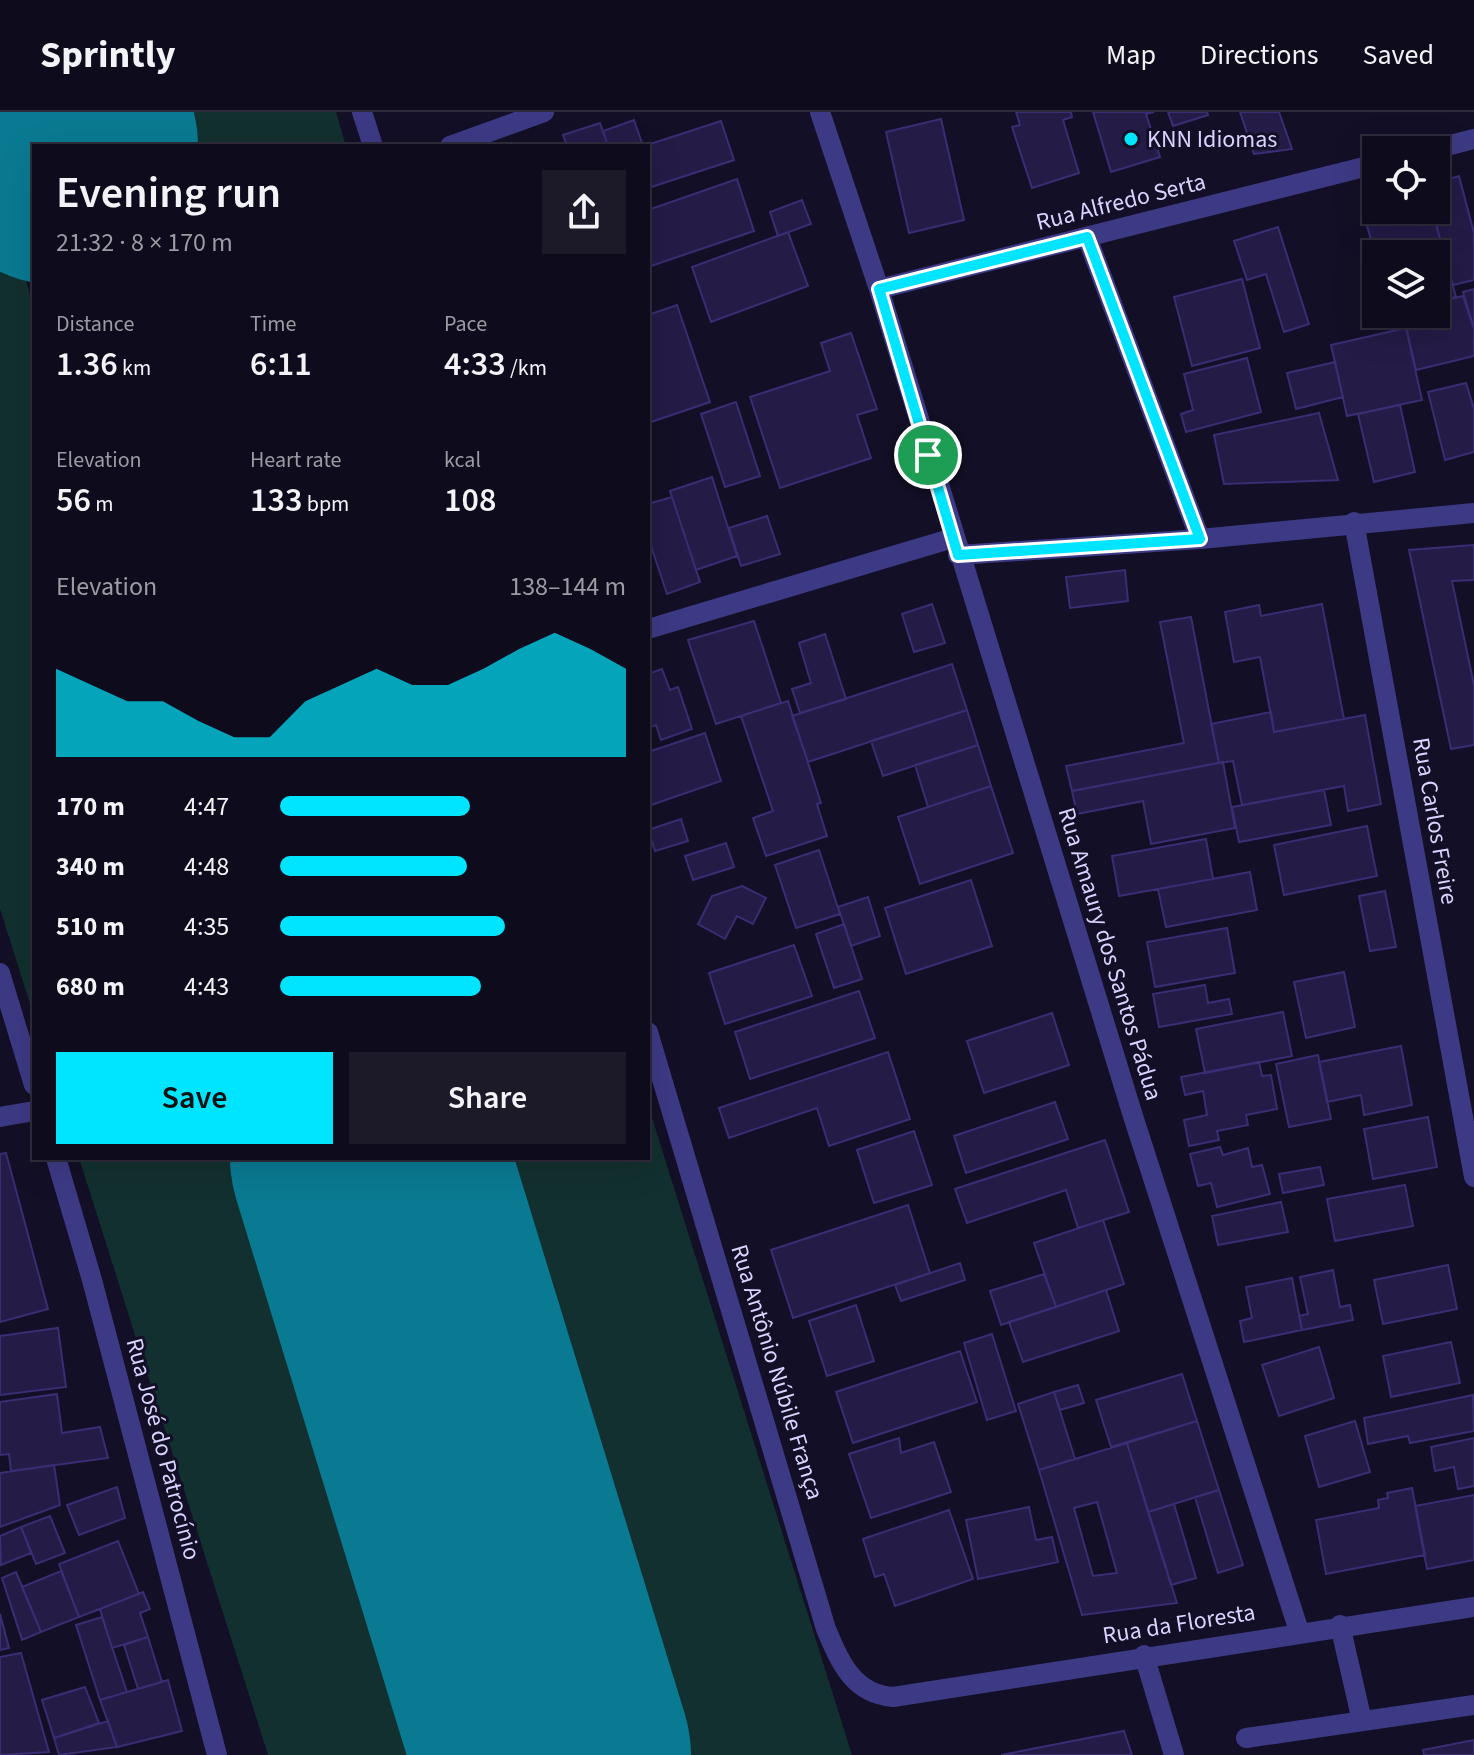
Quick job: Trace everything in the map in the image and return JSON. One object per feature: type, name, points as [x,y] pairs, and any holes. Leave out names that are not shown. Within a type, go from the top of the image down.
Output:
[{"type":"street","points":[[362,112],[372,144]]},
{"type":"street","points":[[456,144],[544,112]]},
{"type":"street","name":"Rua Amaury dos Santos Pádua","points":[[820,112],[879,289],[956,546],[1299,1631]]},
{"type":"street","points":[[1450,145],[1474,139]]},
{"type":"street","name":"Rua Alfredo Serta","points":[[879,289],[1362,168]]},
{"type":"street","points":[[1087,237],[1200,539]]},
{"type":"street","points":[[650,628],[956,546],[1200,539],[1474,513]]},
{"type":"street","name":"Rua Carlos Freire","points":[[1354,522],[1473,1168]]},
{"type":"street","points":[[0,973],[32,1078]]},
{"type":"street","name":"Rua Antônio Núbile França","points":[[650,1039],[826,1629],[842,1667],[852,1679],[878,1696],[893,1697]]},
{"type":"street","points":[[0,1117],[32,1111]]},
{"type":"street","name":"Rua José do Patrocínio","points":[[57,1160],[92,1280],[217,1755]]},
{"type":"street","name":"Rua da Floresta","points":[[893,1697],[1144,1655],[1474,1607]]},
{"type":"street","points":[[1340,1625],[1362,1721]]},
{"type":"street","points":[[1144,1655],[1174,1755]]},
{"type":"street","points":[[1246,1738],[1474,1705]]},
{"type":"green space","points":[[118,112],[336,112],[345,144],[128,144]]},
{"type":"green space","points":[[0,196],[32,300],[32,1010],[0,909]]},
{"type":"green space","points":[[650,1111],[852,1755],[623,1755],[441,1160],[650,1160]]},
{"type":"green space","points":[[80,1160],[296,1160],[478,1755],[268,1755]]},
{"type":"building","points":[[1016,112],[1071,112],[1072,117],[1063,120],[1079,173],[1032,188],[1012,127],[1020,125]]},
{"type":"building","points":[[1093,112],[1154,112],[1146,114],[1160,157],[1111,172]]},
{"type":"building","points":[[1168,112],[1207,112],[1208,115],[1173,126]]},
{"type":"building","points":[[1240,112],[1279,112],[1292,149],[1254,154]]},
{"type":"building","points":[[941,119],[964,220],[909,233],[886,132]]},
{"type":"building","points":[[634,120],[642,144],[607,144],[603,131]]},
{"type":"building","points":[[721,121],[734,160],[650,187],[650,144]]},
{"type":"building","points":[[600,123],[607,144],[566,144],[563,135]]},
{"type":"building","points":[[1459,176],[1474,233],[1474,280],[1453,285],[1450,240],[1440,240],[1436,224],[1450,224],[1450,179]]},
{"type":"building","points":[[737,179],[754,231],[650,266],[650,209]]},
{"type":"building","points":[[802,200],[811,224],[778,236],[770,212]]},
{"type":"building","points":[[1367,224],[1436,224],[1440,240],[1371,240]]},
{"type":"building","points":[[1278,227],[1309,324],[1284,332],[1266,274],[1247,280],[1234,241]]},
{"type":"building","points":[[788,232],[808,286],[711,322],[692,267]]},
{"type":"building","points":[[1450,275],[1456,297],[1450,298]]},
{"type":"building","points":[[1242,279],[1260,348],[1192,366],[1174,297]]},
{"type":"building","points":[[1474,289],[1474,329],[1463,292]]},
{"type":"building","points":[[1463,296],[1474,329],[1474,356],[1416,370],[1406,328],[1450,328],[1450,299]]},
{"type":"building","points":[[677,305],[710,402],[650,422],[650,314]]},
{"type":"building","points":[[1406,328],[1422,400],[1347,416],[1331,345]]},
{"type":"building","points":[[851,333],[877,409],[857,415],[871,458],[780,488],[750,397],[830,371],[821,343]]},
{"type":"building","points":[[1247,358],[1261,412],[1186,432],[1181,414],[1193,410],[1184,374]]},
{"type":"building","points":[[1335,362],[1343,397],[1296,409],[1287,373]]},
{"type":"building","points":[[1466,383],[1474,409],[1474,452],[1445,460],[1428,392]]},
{"type":"building","points":[[736,402],[760,476],[725,487],[701,414]]},
{"type":"building","points":[[1400,405],[1415,472],[1374,482],[1358,414]]},
{"type":"building","points":[[1319,413],[1338,480],[1224,484],[1214,435]]},
{"type":"building","points":[[712,477],[737,556],[696,570],[670,491]]},
{"type":"building","points":[[672,497],[700,582],[667,594],[650,543],[650,503]]},
{"type":"building","points":[[767,516],[780,554],[741,566],[729,528]]},
{"type":"building","points":[[1474,545],[1474,580],[1452,581],[1474,685],[1474,745],[1451,749],[1409,550]]},
{"type":"building","points":[[1125,570],[1128,601],[1070,608],[1066,577]]},
{"type":"building","points":[[932,604],[945,643],[914,652],[902,614]]},
{"type":"building","points":[[1322,604],[1344,719],[1274,732],[1260,657],[1234,662],[1225,612],[1259,605],[1261,616]]},
{"type":"building","points":[[1191,617],[1219,763],[1072,791],[1066,766],[1184,743],[1160,622]]},
{"type":"building","points":[[754,621],[781,703],[716,724],[688,640]]},
{"type":"building","points":[[825,634],[846,699],[800,713],[792,689],[811,683],[799,643]]},
{"type":"building","points":[[952,664],[967,710],[808,762],[792,716]]},
{"type":"building","points":[[662,669],[670,690],[678,687],[692,729],[661,740],[656,725],[650,727],[650,673]]},
{"type":"building","points":[[788,701],[821,803],[817,804],[827,836],[766,856],[753,818],[773,811],[741,716]]},
{"type":"building","points":[[967,710],[978,745],[883,776],[871,741]]},
{"type":"building","points":[[1271,712],[1274,732],[1365,715],[1381,804],[1348,811],[1344,786],[1242,805],[1233,761],[1219,763],[1211,724]]},
{"type":"building","points":[[705,733],[721,781],[650,805],[650,751]]},
{"type":"building","points":[[978,745],[991,786],[928,807],[915,765]]},
{"type":"building","points":[[1223,762],[1235,828],[1151,844],[1143,801],[1077,814],[1072,791]]},
{"type":"building","points":[[991,786],[1013,853],[920,884],[898,817]]},
{"type":"building","points":[[1324,790],[1331,825],[1239,842],[1232,807]]},
{"type":"building","points":[[681,819],[688,841],[655,851],[650,829]]},
{"type":"building","points":[[1367,826],[1377,876],[1284,895],[1274,845]]},
{"type":"building","points":[[1206,839],[1213,879],[1119,896],[1112,856]]},
{"type":"building","points":[[726,843],[734,867],[693,880],[685,856]]},
{"type":"building","points":[[819,850],[840,914],[796,928],[775,865]]},
{"type":"building","points":[[1250,872],[1257,910],[1166,927],[1158,889]]},
{"type":"building","points":[[971,880],[992,946],[906,974],[885,908]]},
{"type":"building","points":[[742,886],[766,898],[753,924],[737,916],[725,939],[698,924],[712,896]]},
{"type":"building","points":[[1385,891],[1396,947],[1370,951],[1359,896]]},
{"type":"building","points":[[868,897],[880,936],[851,946],[838,907]]},
{"type":"building","points":[[844,924],[862,979],[834,988],[816,934]]},
{"type":"building","points":[[1227,928],[1235,973],[1155,987],[1147,942]]},
{"type":"building","points":[[794,945],[812,996],[725,1024],[709,973]]},
{"type":"building","points":[[1344,972],[1355,1027],[1306,1038],[1294,982]]},
{"type":"building","points":[[1205,985],[1208,1003],[1229,999],[1232,1014],[1159,1027],[1153,994]]},
{"type":"building","points":[[859,991],[875,1038],[750,1079],[735,1032]]},
{"type":"building","points":[[1283,1012],[1292,1056],[1205,1073],[1196,1029]]},
{"type":"building","points":[[1052,1013],[1069,1065],[984,1093],[967,1041]]},
{"type":"building","points":[[1401,1046],[1412,1105],[1364,1115],[1361,1095],[1327,1102],[1319,1062]]},
{"type":"building","points":[[888,1052],[910,1119],[829,1146],[817,1108],[729,1138],[719,1108]]},
{"type":"building","points":[[1318,1055],[1331,1119],[1289,1127],[1276,1064]]},
{"type":"building","points":[[1259,1062],[1262,1076],[1271,1075],[1277,1109],[1246,1115],[1248,1125],[1217,1131],[1219,1140],[1189,1146],[1184,1120],[1207,1115],[1203,1091],[1185,1095],[1181,1077]]},
{"type":"building","points":[[1055,1102],[1068,1139],[966,1173],[954,1136]]},
{"type":"building","points":[[1428,1117],[1437,1167],[1373,1179],[1364,1129]]},
{"type":"building","points":[[914,1131],[932,1185],[874,1203],[857,1150]]},
{"type":"building","points":[[1105,1140],[1129,1212],[1078,1228],[1066,1190],[967,1223],[955,1189]]},
{"type":"building","points":[[1220,1147],[1223,1155],[1248,1148],[1252,1167],[1262,1165],[1270,1194],[1217,1207],[1211,1183],[1198,1186],[1190,1154]]},
{"type":"building","points":[[6,1153],[48,1309],[0,1322],[0,1154]]},
{"type":"building","points":[[1320,1167],[1324,1185],[1283,1193],[1279,1174]]},
{"type":"building","points":[[1405,1185],[1413,1226],[1335,1241],[1327,1199]]},
{"type":"building","points":[[1281,1202],[1288,1232],[1218,1245],[1212,1216]]},
{"type":"building","points":[[908,1205],[930,1273],[793,1318],[771,1250]]},
{"type":"building","points":[[1103,1220],[1124,1284],[1056,1307],[1034,1243]]},
{"type":"building","points":[[960,1263],[965,1280],[901,1301],[895,1285]]},
{"type":"building","points":[[1448,1265],[1457,1309],[1383,1324],[1374,1280]]},
{"type":"building","points":[[1333,1270],[1340,1307],[1350,1305],[1353,1320],[1302,1330],[1299,1316],[1308,1314],[1300,1277]]},
{"type":"building","points":[[1044,1274],[1056,1307],[1001,1325],[990,1291]]},
{"type":"building","points":[[1292,1278],[1302,1330],[1244,1342],[1240,1321],[1252,1318],[1246,1287]]},
{"type":"building","points":[[1106,1290],[1119,1331],[1023,1362],[1009,1322]]},
{"type":"building","points":[[856,1305],[874,1361],[827,1376],[809,1321]]},
{"type":"building","points":[[58,1328],[66,1387],[0,1395],[0,1336]]},
{"type":"building","points":[[992,1334],[1016,1411],[987,1420],[964,1343]]},
{"type":"building","points":[[1451,1342],[1460,1383],[1391,1397],[1383,1356]]},
{"type":"building","points":[[1319,1347],[1334,1398],[1279,1416],[1262,1365]]},
{"type":"building","points":[[960,1351],[977,1402],[853,1443],[836,1392]]},
{"type":"building","points":[[1182,1374],[1197,1421],[1111,1447],[1096,1400]]},
{"type":"building","points":[[1078,1385],[1084,1403],[1060,1410],[1054,1392]]},
{"type":"building","points":[[1054,1392],[1075,1459],[1039,1470],[1018,1404]]},
{"type":"building","points":[[57,1394],[62,1433],[100,1427],[108,1458],[11,1471],[9,1454],[0,1455],[0,1402]]},
{"type":"building","points":[[1473,1395],[1474,1431],[1410,1443],[1408,1436],[1368,1444],[1364,1418]]},
{"type":"building","points":[[1197,1421],[1219,1490],[1148,1512],[1127,1443]]},
{"type":"building","points":[[1355,1421],[1370,1472],[1319,1487],[1305,1436]]},
{"type":"building","points":[[899,1438],[901,1453],[934,1442],[951,1492],[871,1518],[849,1454]]},
{"type":"building","points":[[1474,1438],[1474,1486],[1458,1489],[1454,1467],[1435,1471],[1431,1447]]},
{"type":"building","points":[[1127,1443],[1177,1603],[1082,1615],[1039,1470]],"holes":[[[1097,1502],[1117,1573],[1093,1576],[1074,1508]]]},
{"type":"building","points":[[54,1465],[60,1505],[0,1527],[0,1473]]},
{"type":"building","points":[[117,1487],[125,1518],[79,1535],[67,1505]]},
{"type":"building","points":[[1412,1488],[1425,1555],[1326,1574],[1316,1520],[1379,1508],[1378,1500],[1388,1498],[1387,1493]]},
{"type":"building","points":[[1219,1490],[1243,1565],[1218,1573],[1195,1497]]},
{"type":"building","points":[[1474,1495],[1474,1560],[1427,1569],[1415,1506]]},
{"type":"building","points":[[1174,1504],[1196,1578],[1171,1585],[1148,1512]]},
{"type":"building","points":[[1029,1507],[1036,1540],[1052,1537],[1058,1562],[978,1579],[966,1520]]},
{"type":"building","points":[[949,1510],[973,1579],[895,1606],[884,1574],[875,1577],[863,1539]]},
{"type":"building","points":[[50,1516],[65,1553],[36,1564],[21,1527]]},
{"type":"building","points":[[21,1527],[31,1553],[1,1565],[0,1536]]},
{"type":"building","points":[[118,1541],[139,1594],[79,1617],[59,1564]]},
{"type":"building","points":[[61,1571],[79,1617],[41,1632],[22,1587]]},
{"type":"building","points":[[16,1572],[41,1632],[22,1640],[2,1578]]},
{"type":"building","points":[[143,1592],[150,1609],[140,1613],[148,1637],[112,1648],[100,1609]]},
{"type":"building","points":[[0,1614],[9,1648],[0,1650]]},
{"type":"building","points":[[102,1617],[127,1692],[100,1700],[76,1625]]},
{"type":"building","points":[[148,1637],[162,1682],[138,1689],[124,1645]]},
{"type":"building","points":[[21,1653],[49,1752],[0,1755],[0,1657]]},
{"type":"building","points":[[168,1680],[182,1731],[117,1747],[100,1700]]},
{"type":"building","points":[[85,1687],[99,1723],[54,1738],[42,1700]]},
{"type":"building","points":[[108,1721],[117,1747],[59,1755],[54,1738]]},
{"type":"building","points":[[1124,1731],[1132,1755],[1001,1755]]},
{"type":"building","points":[[1474,1740],[1474,1755],[1424,1755],[1423,1750]]},
{"type":"runway","points":[[48,112],[58,144]]},
{"type":"runway","points":[[370,1160],[552,1755]]},
{"type":"place","name":"KNN Idiomas","points":[[1131,139]]},
{"type":"route","points":[[1087,237],[1200,539],[958,555],[928,455],[879,289],[1087,237]]}]
